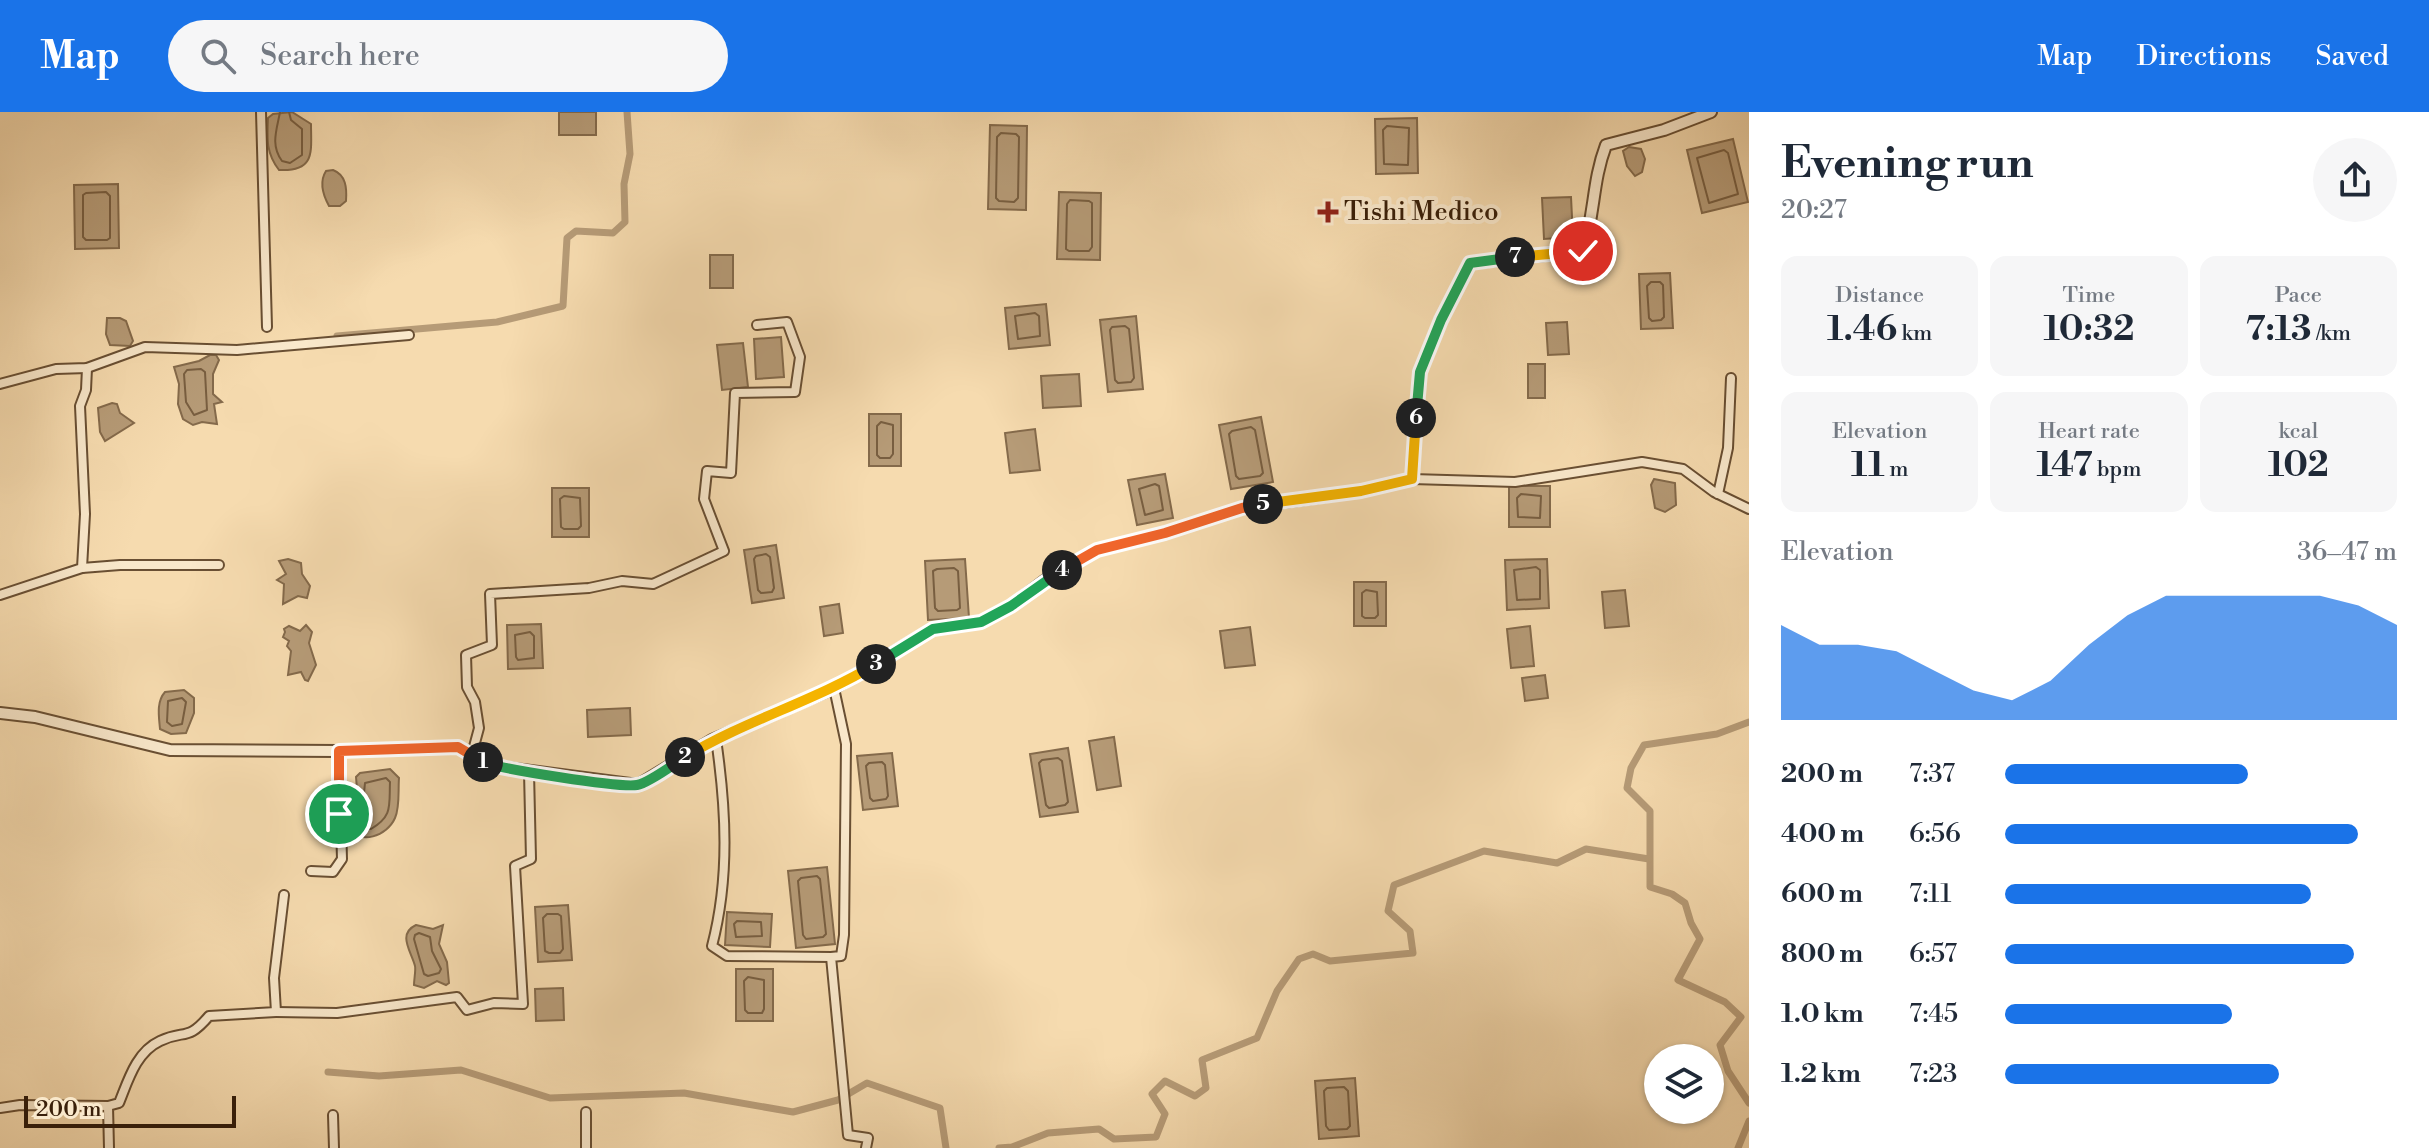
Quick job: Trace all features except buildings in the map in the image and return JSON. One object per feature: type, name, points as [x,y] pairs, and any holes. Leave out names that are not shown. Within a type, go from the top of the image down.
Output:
[{"type":"street","points":[[261,112],[267,327]]},
{"type":"street","points":[[1412,479],[1416,391],[1420,372],[1441,320],[1470,263],[1583,251],[1591,225],[1597,170],[1606,145],[1664,130],[1711,112]]},
{"type":"street","points":[[472,754],[479,728],[475,702],[467,687],[466,655],[492,645],[490,594],[589,588],[622,581],[653,584],[724,551],[704,499],[707,471],[731,473],[735,393],[795,392],[800,357],[787,322],[757,325]]},
{"type":"street","points":[[0,384],[56,369],[87,368],[145,347],[237,350],[409,335]]},
{"type":"street","points":[[82,568],[85,514],[80,406],[86,390],[87,368]]},
{"type":"street","points":[[1718,494],[1728,448],[1731,378]]},
{"type":"street","points":[[0,713],[35,717],[170,750],[339,751],[458,747],[493,766],[638,785],[716,739],[834,688],[933,629],[981,622],[1097,550],[1165,533],[1242,508],[1361,491],[1412,479],[1515,482],[1642,462],[1683,469],[1718,494],[1749,509]]},
{"type":"street","points":[[0,595],[82,568],[219,565]]},
{"type":"street","points":[[716,739],[724,794],[726,840],[719,919],[712,946],[727,956],[841,956],[844,935],[846,744],[834,688]]},
{"type":"street","points":[[311,871],[333,872],[342,859],[339,751]]},
{"type":"street","points":[[0,1108],[20,1105],[108,1106],[119,1103],[135,1064],[158,1041],[196,1031],[209,1016],[276,1012],[337,1013],[457,997],[467,1010],[494,1003],[523,1004],[515,866],[531,859],[529,772]]},
{"type":"street","points":[[276,1012],[274,978],[284,895]]},
{"type":"street","points":[[831,957],[848,1135],[868,1138],[866,1148]]},
{"type":"street","points":[[108,1106],[109,1148]]},
{"type":"street","points":[[586,1112],[586,1148]]},
{"type":"street","points":[[333,1115],[334,1148]]},
{"type":"water","points":[[292,112],[311,124],[311,151],[300,167],[279,170],[270,152],[268,118],[273,114]]},
{"type":"water","points":[[559,112],[596,112],[596,135],[559,135]]},
{"type":"water","points":[[1417,118],[1418,173],[1376,174],[1375,119]]},
{"type":"water","points":[[990,125],[1027,126],[1026,210],[988,209]]},
{"type":"water","points":[[1733,139],[1748,202],[1702,213],[1687,150]]},
{"type":"water","points":[[1629,147],[1641,149],[1645,159],[1642,172],[1635,176],[1627,166],[1623,151]]},
{"type":"water","points":[[333,170],[341,175],[346,187],[346,201],[340,206],[329,206],[323,188],[326,171]]},
{"type":"water","points":[[118,184],[119,248],[75,249],[74,185]]},
{"type":"water","points":[[1059,192],[1101,193],[1100,260],[1057,259]]},
{"type":"water","points":[[1571,197],[1573,237],[1544,239],[1542,198]]},
{"type":"water","points":[[710,255],[733,255],[733,288],[710,288]]},
{"type":"water","points":[[1670,273],[1673,328],[1641,329],[1639,274]]},
{"type":"water","points":[[1046,304],[1050,345],[1009,349],[1005,308]]},
{"type":"water","points":[[1136,316],[1143,389],[1108,392],[1100,320]]},
{"type":"water","points":[[107,318],[126,321],[133,341],[130,346],[110,345],[106,334]]},
{"type":"water","points":[[1567,322],[1569,354],[1548,355],[1546,323]]},
{"type":"water","points":[[781,337],[784,377],[756,379],[754,339]]},
{"type":"water","points":[[743,343],[748,387],[722,390],[717,345]]},
{"type":"water","points":[[216,355],[219,360],[213,374],[213,394],[222,402],[214,404],[217,424],[202,422],[193,425],[183,419],[178,404],[179,384],[174,367]]},
{"type":"water","points":[[1528,364],[1545,364],[1545,398],[1528,398]]},
{"type":"water","points":[[1079,374],[1081,406],[1043,408],[1041,376]]},
{"type":"water","points":[[117,404],[120,413],[134,423],[105,441],[100,432],[98,408]]},
{"type":"water","points":[[869,414],[901,414],[901,466],[869,466]]},
{"type":"water","points":[[1261,417],[1273,482],[1231,489],[1219,425]]},
{"type":"water","points":[[1035,429],[1040,470],[1010,473],[1005,433]]},
{"type":"water","points":[[1165,474],[1173,518],[1137,525],[1128,480]]},
{"type":"water","points":[[1654,479],[1675,483],[1676,505],[1665,512],[1655,508],[1651,485]]},
{"type":"water","points":[[1509,486],[1550,486],[1550,527],[1509,527]]},
{"type":"water","points":[[552,488],[589,488],[589,537],[552,537]]},
{"type":"water","points":[[776,545],[784,598],[752,603],[744,550]]},
{"type":"water","points":[[288,559],[301,563],[302,574],[310,586],[307,598],[298,596],[283,604],[284,584],[277,580],[286,574],[279,561]]},
{"type":"water","points":[[965,559],[969,618],[928,620],[925,561]]},
{"type":"water","points":[[1547,559],[1549,608],[1507,610],[1505,560]]},
{"type":"water","points":[[1354,582],[1386,582],[1386,626],[1354,626]]},
{"type":"water","points":[[1625,590],[1629,626],[1605,628],[1602,592]]},
{"type":"water","points":[[839,604],[843,633],[824,636],[820,607]]},
{"type":"water","points":[[541,624],[543,668],[508,669],[507,625]]},
{"type":"water","points":[[306,625],[312,632],[309,643],[316,665],[308,681],[301,672],[288,675],[291,651],[287,646],[289,641],[283,637],[284,629],[289,626],[300,631]]},
{"type":"water","points":[[1530,626],[1534,666],[1511,668],[1507,629]]},
{"type":"water","points":[[1250,627],[1255,665],[1225,668],[1220,631]]},
{"type":"water","points":[[1545,675],[1548,698],[1525,701],[1522,678]]},
{"type":"water","points":[[184,690],[194,698],[194,713],[186,733],[171,734],[160,729],[160,700],[165,692]]},
{"type":"water","points":[[630,708],[631,735],[588,737],[587,710]]},
{"type":"water","points":[[1114,737],[1121,786],[1097,790],[1089,741]]},
{"type":"water","points":[[1068,748],[1078,812],[1040,817],[1030,754]]},
{"type":"water","points":[[892,753],[898,806],[863,810],[857,756]]},
{"type":"water","points":[[390,769],[399,778],[395,818],[380,834],[366,837],[352,833],[347,827],[350,815],[348,798],[357,789],[356,777],[360,773]]},
{"type":"water","points":[[827,867],[835,944],[796,948],[788,871]]},
{"type":"water","points":[[568,905],[572,960],[538,962],[535,907]]},
{"type":"water","points":[[727,912],[772,914],[770,947],[725,945]]},
{"type":"water","points":[[416,925],[433,929],[443,925],[439,944],[447,962],[449,983],[446,985],[437,981],[424,988],[414,985],[415,966],[406,938]]},
{"type":"water","points":[[736,969],[773,969],[773,1021],[736,1021]]},
{"type":"water","points":[[563,988],[564,1020],[536,1021],[535,989]]},
{"type":"water","points":[[1355,1078],[1359,1136],[1319,1139],[1315,1081]]},
{"type":"waterway","points":[[337,336],[497,322],[563,306],[567,238],[576,231],[613,233],[625,222],[624,184],[630,154],[627,112]]},
{"type":"waterway","points":[[1749,722],[1717,734],[1644,745],[1631,768],[1627,788],[1650,811],[1650,887],[1672,894],[1685,903],[1700,939],[1678,980],[1725,1002],[1741,1017],[1720,1045],[1728,1071],[1749,1103]]},
{"type":"waterway","points":[[999,1148],[1012,1147],[1048,1133],[1099,1129],[1114,1139],[1156,1137],[1165,1114],[1152,1094],[1165,1081],[1195,1096],[1206,1088],[1202,1060],[1257,1038],[1277,991],[1299,959],[1313,954],[1330,961],[1413,953],[1410,931],[1388,911],[1394,885],[1484,851],[1557,863],[1586,849],[1649,859]]},
{"type":"waterway","points":[[328,1072],[379,1076],[461,1070],[550,1098],[684,1093],[793,1112],[838,1100],[867,1083],[940,1108],[946,1148]]},
{"type":"waterway","points":[[1738,1148],[1749,1121]]},
{"type":"place","name":"Tishi Medico","points":[[1328,212]]},
{"type":"route","points":[[339,814],[339,751],[458,747],[493,766],[638,785],[712,740],[834,688],[933,629],[981,622],[1097,550],[1165,533],[1242,508],[1361,491],[1412,479],[1416,391],[1420,372],[1441,320],[1470,263],[1583,251]]}]
